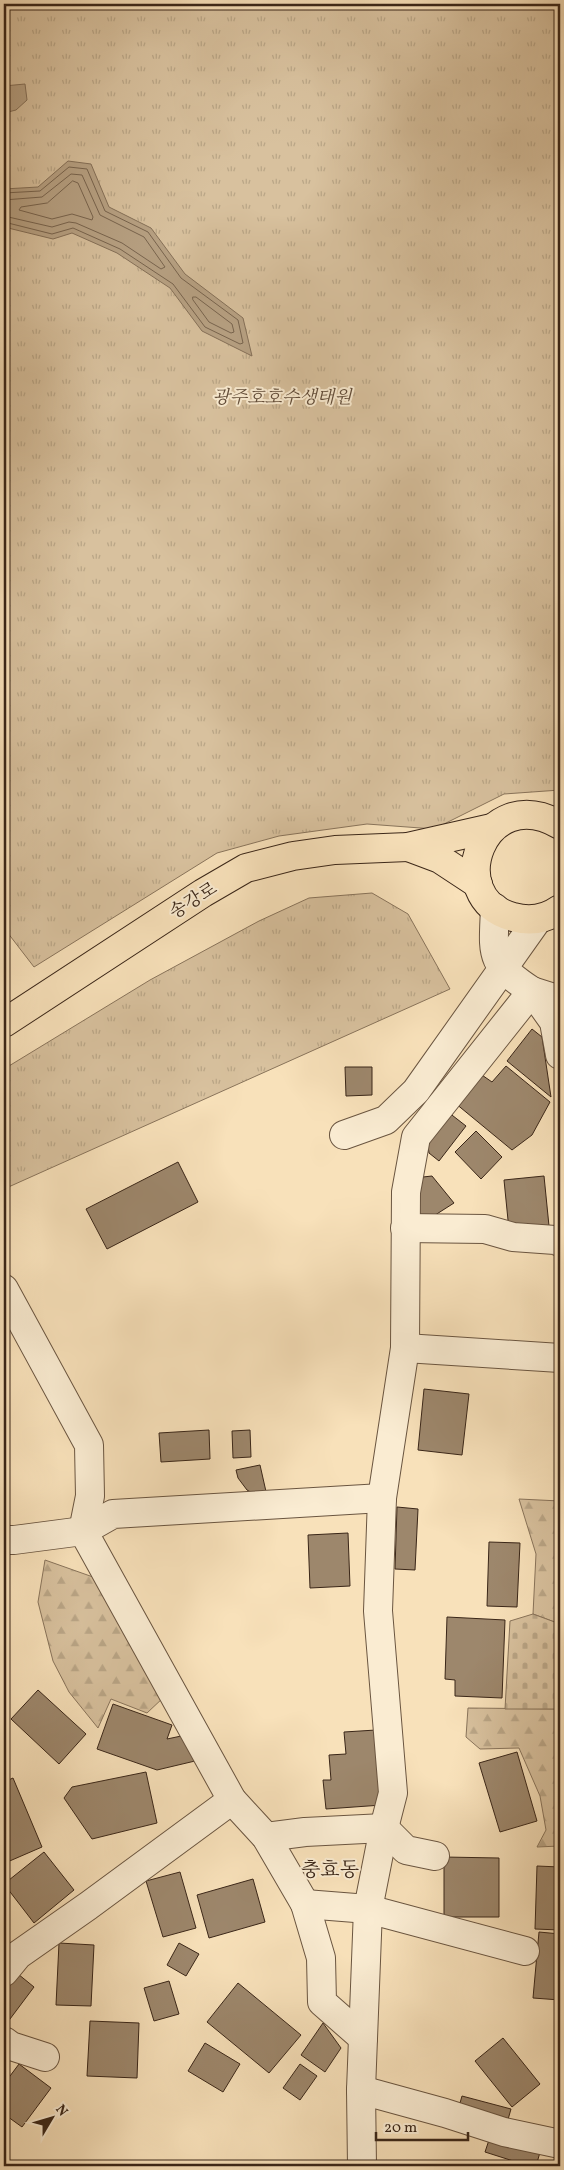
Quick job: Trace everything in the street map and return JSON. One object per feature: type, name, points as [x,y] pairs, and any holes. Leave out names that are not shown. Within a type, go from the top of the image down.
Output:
[{"type":"main road","name":"송강로","points":[[4,1023],[203,893],[246,868],[293,856],[335,850],[408,847],[492,828],[504,820],[519,815],[534,814],[549,818],[560,825]]},
{"type":"main road","points":[[478,884],[477,854],[483,840],[492,828]]},
{"type":"main road","name":"송강로","points":[[408,847],[440,859],[478,884],[485,897],[495,908],[508,916],[523,920],[549,914]]},
{"type":"street","points":[[495,908],[493,948],[502,969],[532,991],[554,1022],[560,1055]]},
{"type":"street","points":[[344,1135],[386,1120],[416,1091],[502,969],[549,914]]},
{"type":"street","points":[[532,991],[560,1000]]},
{"type":"street","points":[[362,2166],[361,2090],[368,1909],[393,1793],[378,1611],[382,1498],[405,1348],[406,1192],[416,1136],[532,991]]},
{"type":"street","points":[[405,1228],[485,1230],[513,1237],[560,1242]]},
{"type":"street","points":[[4,1288],[89,1445],[90,1496],[82,1531],[232,1800],[266,1837],[305,1904],[321,1958],[322,2002],[363,2038]]},
{"type":"street","points":[[405,1348],[560,1358]]},
{"type":"street","points":[[4,1540],[82,1531],[113,1514],[382,1498]]},
{"type":"street","points":[[4,1972],[18,1955],[232,1800]]},
{"type":"street","points":[[266,1837],[304,1832],[384,1828],[406,1850],[435,1856]]},
{"type":"street","points":[[305,1904],[368,1909],[524,1951]]},
{"type":"street","points":[[4,2041],[11,2046],[46,2057]]},
{"type":"street","points":[[361,2090],[445,2113],[504,2132],[560,2144]]},
{"type":"green space","name":"광주호호수생태원","points":[[4,4],[560,4],[560,790],[504,794],[434,829],[367,824],[279,836],[217,853],[34,967],[4,928]]},
{"type":"green space","points":[[372,893],[408,914],[450,989],[4,1189],[4,1069],[150,980],[259,921],[309,898]]},
{"type":"green space","points":[[519,1499],[560,1501],[560,1624],[533,1614],[536,1554]]},
{"type":"green space","points":[[45,1560],[93,1577],[164,1697],[147,1713],[111,1699],[98,1728],[69,1692],[53,1661],[38,1602]]},
{"type":"green space","points":[[533,1614],[560,1624],[560,1709],[505,1709],[510,1621]]},
{"type":"green space","points":[[468,1708],[560,1709],[560,1846],[537,1847],[546,1830],[540,1796],[519,1748],[480,1749],[466,1737]]},
{"type":"water","points":[[25,84],[27,100],[16,110],[4,113],[4,86]]},
{"type":"water","points":[[68,161],[91,164],[109,207],[151,228],[185,274],[243,318],[252,356],[202,331],[170,288],[117,253],[72,233],[53,239],[4,227],[4,189],[38,187]]},
{"type":"building","points":[[532,1029],[542,1037],[551,1097],[507,1061]]},
{"type":"building","points":[[506,1066],[550,1102],[532,1135],[512,1150],[455,1103],[479,1073],[492,1082]]},
{"type":"building","points":[[345,1067],[372,1067],[372,1095],[346,1096]]},
{"type":"building","points":[[448,1112],[466,1126],[439,1161],[429,1153],[427,1139]]},
{"type":"building","points":[[476,1131],[502,1157],[481,1179],[455,1152]]},
{"type":"building","points":[[178,1162],[198,1202],[107,1249],[86,1209]]},
{"type":"building","points":[[432,1176],[454,1203],[432,1217],[419,1217],[418,1202],[423,1177]]},
{"type":"building","points":[[544,1176],[549,1226],[509,1230],[504,1180]]},
{"type":"building","points":[[424,1389],[469,1394],[462,1455],[418,1450]]},
{"type":"building","points":[[209,1430],[210,1459],[161,1462],[159,1433]]},
{"type":"building","points":[[250,1430],[251,1457],[233,1458],[232,1431]]},
{"type":"building","points":[[260,1465],[267,1496],[256,1495],[247,1490],[238,1478],[236,1470]]},
{"type":"building","points":[[397,1507],[418,1509],[415,1570],[395,1569]]},
{"type":"building","points":[[348,1533],[350,1586],[310,1588],[308,1535]]},
{"type":"building","points":[[489,1542],[520,1543],[517,1607],[487,1606]]},
{"type":"building","points":[[447,1617],[505,1620],[502,1698],[455,1696],[455,1680],[445,1679]]},
{"type":"building","points":[[38,1690],[86,1734],[59,1764],[11,1719]]},
{"type":"building","points":[[113,1704],[172,1725],[167,1739],[186,1735],[195,1761],[157,1770],[97,1749]]},
{"type":"building","points":[[376,1730],[382,1805],[326,1809],[323,1780],[331,1780],[329,1755],[346,1754],[344,1732]]},
{"type":"building","points":[[517,1752],[537,1821],[500,1832],[479,1763]]},
{"type":"building","points":[[146,1772],[157,1823],[92,1839],[64,1798],[72,1787]]},
{"type":"building","points":[[13,1778],[42,1847],[5,1863],[4,1782]]},
{"type":"building","points":[[44,1852],[74,1890],[34,1923],[4,1884]]},
{"type":"building","points":[[444,1857],[499,1858],[499,1917],[444,1917]]},
{"type":"building","points":[[537,1866],[560,1867],[560,1930],[535,1929]]},
{"type":"building","points":[[180,1872],[196,1928],[163,1937],[146,1881]]},
{"type":"building","points":[[253,1879],[265,1922],[209,1938],[197,1895]]},
{"type":"building","points":[[539,1932],[560,1934],[560,2000],[533,1998]]},
{"type":"building","points":[[59,1943],[94,1945],[91,2006],[56,2005]]},
{"type":"building","points":[[179,1943],[199,1954],[186,1976],[167,1965]]},
{"type":"building","points":[[18,1974],[34,1987],[4,2027],[4,1993]]},
{"type":"building","points":[[169,1981],[179,2014],[154,2021],[144,1988]]},
{"type":"building","points":[[238,1983],[301,2035],[269,2073],[207,2022]]},
{"type":"building","points":[[90,2021],[139,2023],[137,2078],[87,2076]]},
{"type":"building","points":[[323,2023],[341,2048],[325,2072],[301,2055]]},
{"type":"building","points":[[503,2038],[540,2084],[512,2107],[475,2061]]},
{"type":"building","points":[[205,2043],[240,2064],[223,2092],[188,2071]]},
{"type":"building","points":[[19,2064],[51,2088],[22,2127],[4,2114],[4,2084]]},
{"type":"building","points":[[300,2064],[317,2076],[300,2100],[283,2088]]},
{"type":"building","points":[[462,2096],[511,2109],[507,2123],[458,2110]]},
{"type":"building","points":[[491,2134],[541,2149],[536,2166],[529,2166],[485,2152]]},
{"type":"district","name":"충효동","points":[[330,1869]]}]
